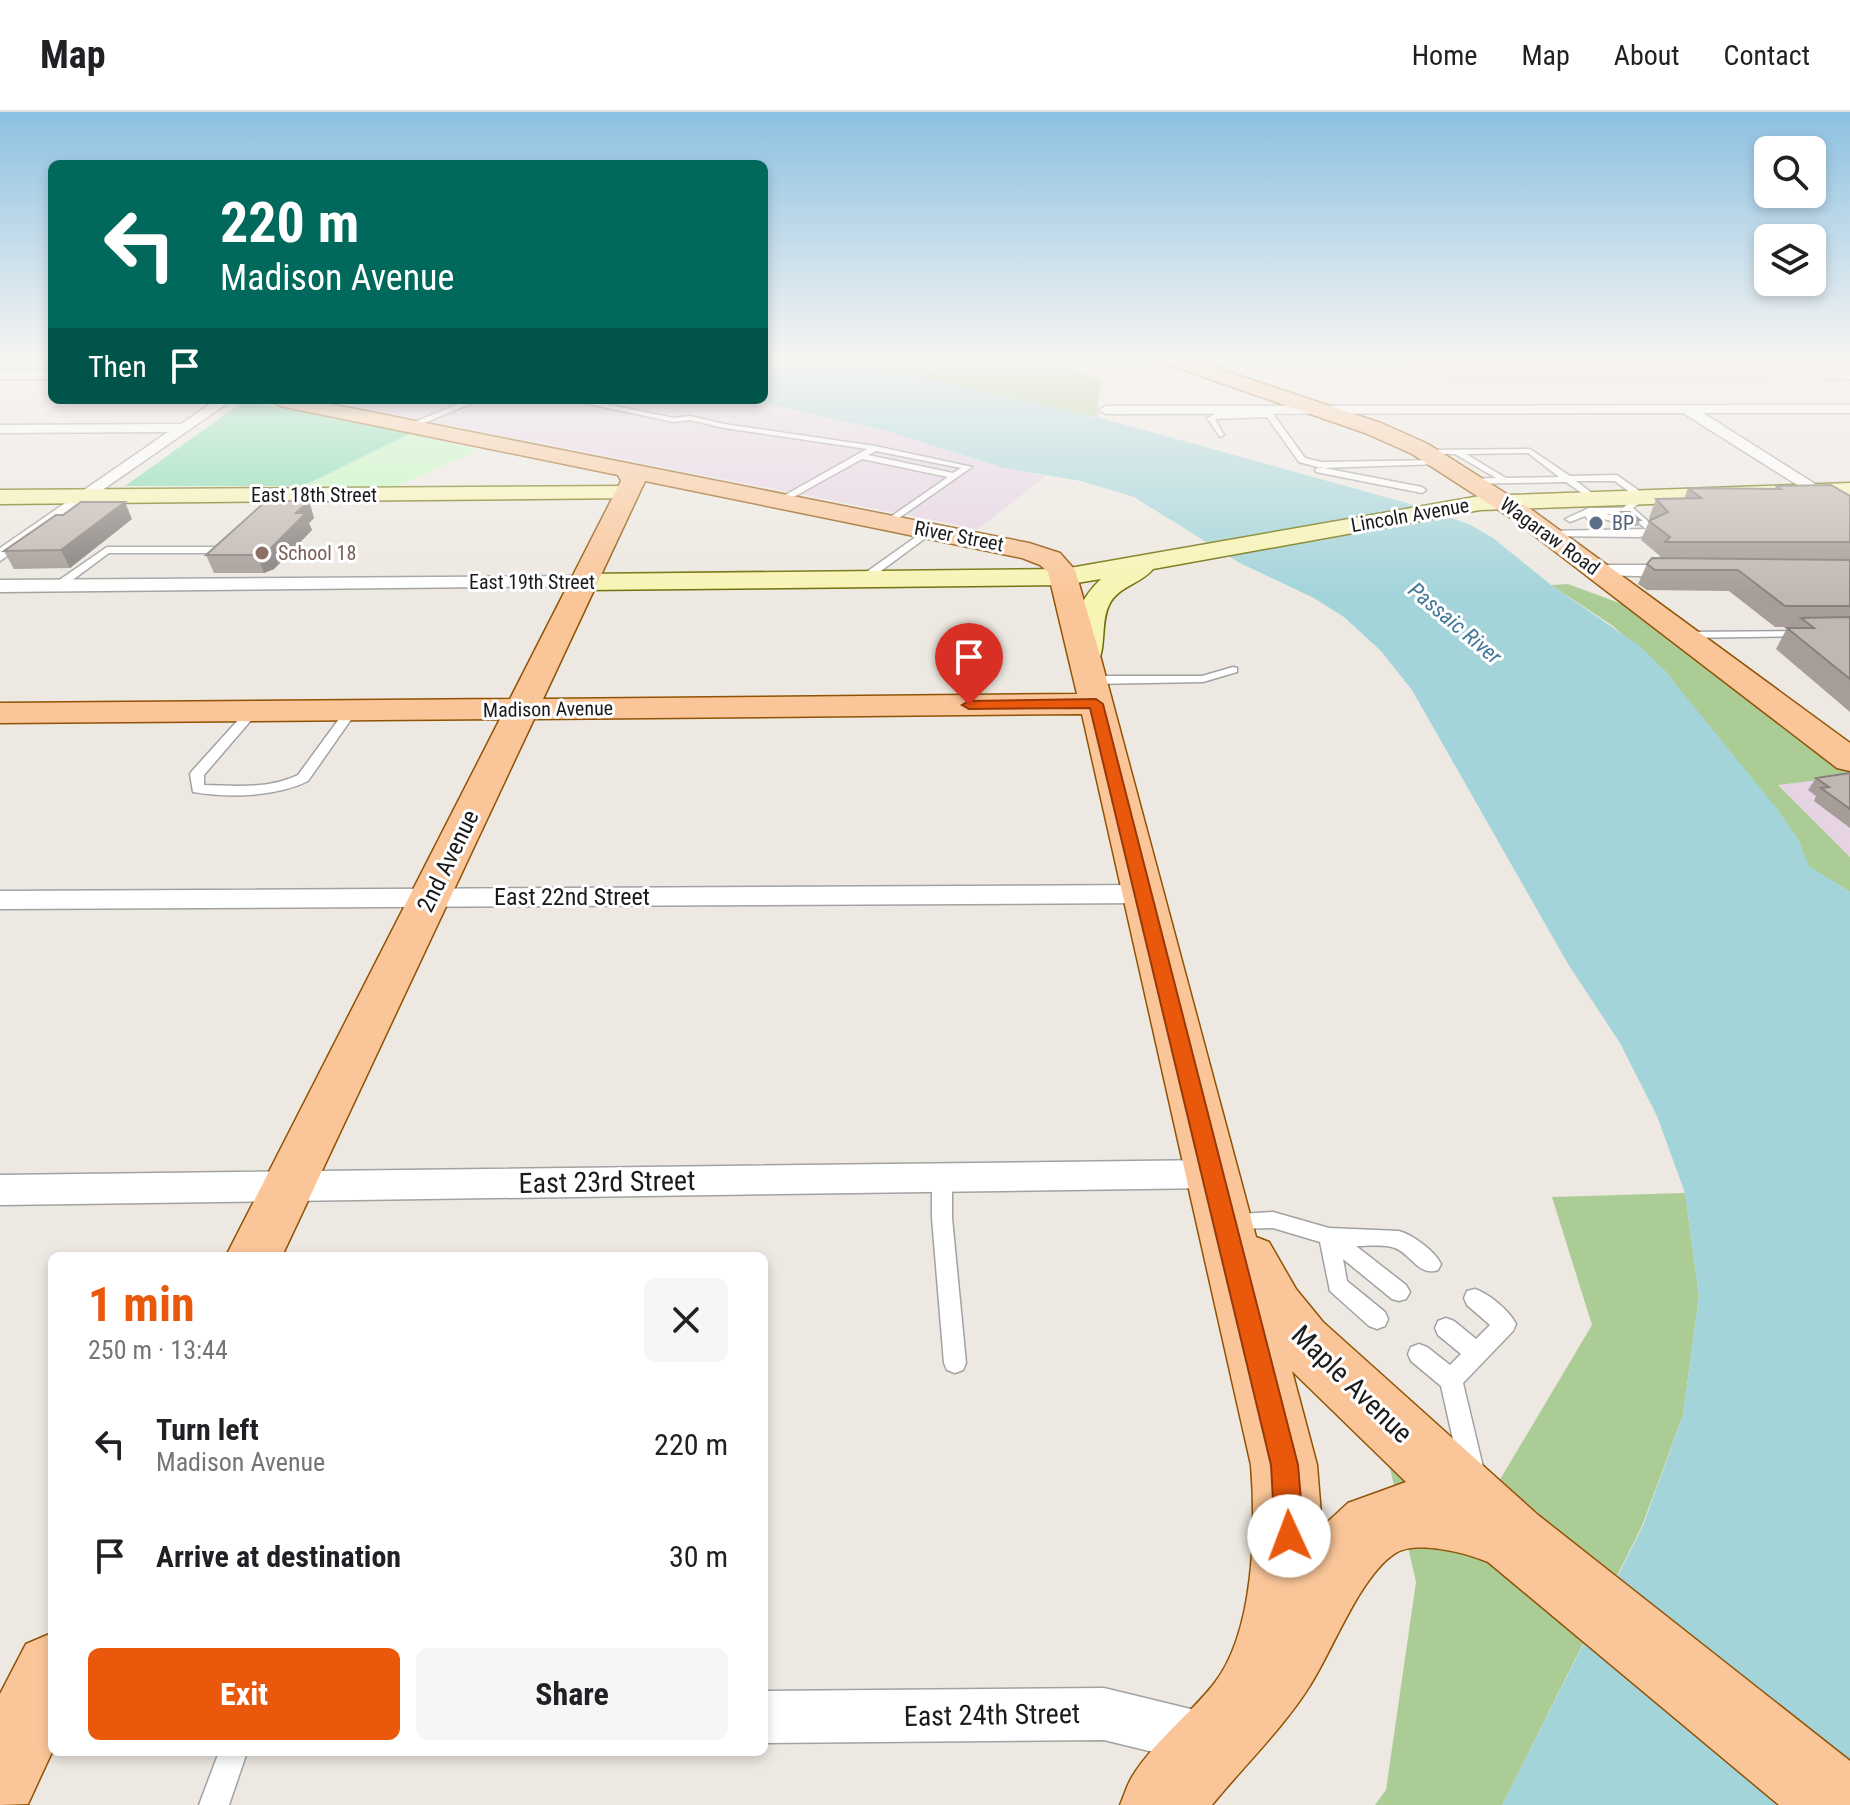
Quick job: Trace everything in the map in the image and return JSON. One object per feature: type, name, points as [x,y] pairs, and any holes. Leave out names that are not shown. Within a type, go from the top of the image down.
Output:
[{"type":"main road","name":"River Street","points":[[456,438],[626,481],[754,495],[1029,551],[1110,560],[1165,559]]},
{"type":"main road","name":"Wagaraw Road","points":[[1400,438],[1490,475],[1559,527],[1597,571],[1849,758]]},
{"type":"main road","name":"Lincoln Avenue","points":[[1165,559],[1448,507],[1490,475],[1591,509],[1850,490]]},
{"type":"main road","name":"East 18th Street","points":[[0,497],[626,481]]},
{"type":"main road","name":"2nd Avenue","points":[[256,1252],[584,582],[626,481]]},
{"type":"main road","points":[[1029,551],[1050,559],[1064,577],[1222,1200],[1284,1465],[1290,1512],[1289,1561],[1282,1610],[1266,1661],[1232,1722]]},
{"type":"main road","name":"East 19th Street","points":[[584,582],[1064,577],[1165,559]]},
{"type":"main road","points":[[1091,681],[1090,614],[1103,591],[1127,573],[1165,559]]},
{"type":"main road","name":"Madison Avenue","points":[[0,713],[522,709],[1091,681]]},
{"type":"main road","name":"Maple Avenue","points":[[1222,1200],[1262,1284],[1302,1341],[1498,1523],[1841,1805]]},
{"type":"main road","name":"Maple Avenue","points":[[1160,1805],[1282,1663],[1349,1548],[1372,1527],[1398,1517],[1430,1514],[1498,1523]]},
{"type":"street","points":[[0,556],[170,438]]},
{"type":"street","points":[[1732,438],[1850,513]]},
{"type":"street","points":[[1597,571],[1696,571]]},
{"type":"street","name":"East 19th Street","points":[[0,586],[584,582]]},
{"type":"street","name":"East 22nd Street","points":[[0,900],[1144,894]]},
{"type":"street","name":"East 23rd Street","points":[[0,1190],[942,1177],[1222,1200]]},
{"type":"street","name":"East 24th Street","points":[[768,1717],[1104,1714],[1232,1722]]},
{"type":"lane","points":[[806,438],[968,467],[889,522]]},
{"type":"lane","points":[[1286,438],[1302,460],[1321,465],[1530,451],[1568,478],[1591,509],[1611,518]]},
{"type":"lane","points":[[781,501],[875,448]]},
{"type":"lane","points":[[860,456],[954,476]]},
{"type":"lane","points":[[1544,461],[1523,463],[1544,461]]},
{"type":"lane","points":[[1321,465],[1318,472],[1422,490]]},
{"type":"lane","points":[[1490,475],[1617,478],[1653,530],[1640,534],[1559,527]]},
{"type":"lane","points":[[1559,527],[1591,509]]},
{"type":"lane","points":[[1580,528],[1604,531],[1622,527]]},
{"type":"lane","points":[[862,580],[930,531]]},
{"type":"lane","points":[[59,585],[107,550],[218,550]]},
{"type":"lane","points":[[1682,635],[1824,632]]},
{"type":"lane","points":[[1091,681],[1203,679],[1233,670]]},
{"type":"lane","points":[[253,711],[197,774],[198,789],[234,790],[292,785],[303,778],[351,711]]},
{"type":"lane","points":[[942,1177],[942,1218],[955,1363]]},
{"type":"lane","points":[[1222,1200],[1273,1220],[1329,1236],[1399,1239],[1431,1264]]},
{"type":"lane","points":[[1329,1236],[1399,1292]]},
{"type":"lane","points":[[1329,1236],[1337,1285],[1377,1319]]},
{"type":"lane","points":[[1451,1380],[1505,1324],[1475,1298]]},
{"type":"lane","points":[[1446,1328],[1476,1353]]},
{"type":"lane","points":[[1419,1354],[1451,1380],[1498,1523]]},
{"type":"lane","points":[[214,1805],[232,1756]]},
{"type":"shaded area","points":[[515,438],[909,438],[1004,468],[1046,476],[978,529]]},
{"type":"shaded area","points":[[1850,776],[1850,857],[1778,784]]},
{"type":"green space","points":[[192,438],[401,438],[303,486],[125,486]]},
{"type":"green space","points":[[401,438],[431,438],[478,450],[398,486],[303,486]]},
{"type":"green space","points":[[1568,584],[1660,618],[1850,760],[1850,776],[1778,785],[1850,857],[1850,892],[1808,866],[1798,839],[1665,671],[1613,626],[1551,585]]},
{"type":"green space","points":[[1685,1193],[1699,1296],[1683,1415],[1642,1526],[1502,1805],[1375,1805],[1386,1790],[1416,1582],[1380,1424],[1489,1498],[1592,1325],[1552,1197]]},
{"type":"water","name":"Passaic River","points":[[909,438],[1173,438],[1407,503],[1469,524],[1493,538],[1551,585],[1641,647],[1665,671],[1778,810],[1798,839],[1809,866],[1850,892],[1850,1805],[1502,1805],[1643,1526],[1683,1415],[1699,1296],[1685,1193],[1657,1116],[1620,1043],[1568,964],[1412,690],[1381,651],[1344,617],[1314,598],[1240,563],[1134,497],[1081,481],[1004,468]]},
{"type":"building","points":[[1831,485],[1850,496],[1850,542],[1665,542],[1670,537],[1649,521],[1668,512],[1656,499],[1701,498],[1688,488],[1781,489],[1776,486]]},
{"type":"building","points":[[266,501],[309,501],[296,513],[306,513],[268,551],[257,555],[206,555]]},
{"type":"building","points":[[81,502],[125,502],[61,550],[4,551],[56,515],[63,515]]},
{"type":"building","points":[[1621,512],[1630,512],[1640,520],[1628,521]]},
{"type":"building","points":[[1652,558],[1850,560],[1850,606],[1785,606],[1738,570],[1655,570],[1647,564]]},
{"type":"building","points":[[1850,617],[1850,679],[1787,628],[1814,628],[1801,618]]},
{"type":"building","points":[[1850,773],[1850,809],[1821,788],[1829,787],[1816,778]]},
{"type":"place","name":"BP","points":[[1596,523]]},
{"type":"place","name":"School 18","points":[[262,553]]},
{"type":"route","points":[[969,705],[1096,704],[1284,1465],[1290,1512],[1289,1536]]}]
